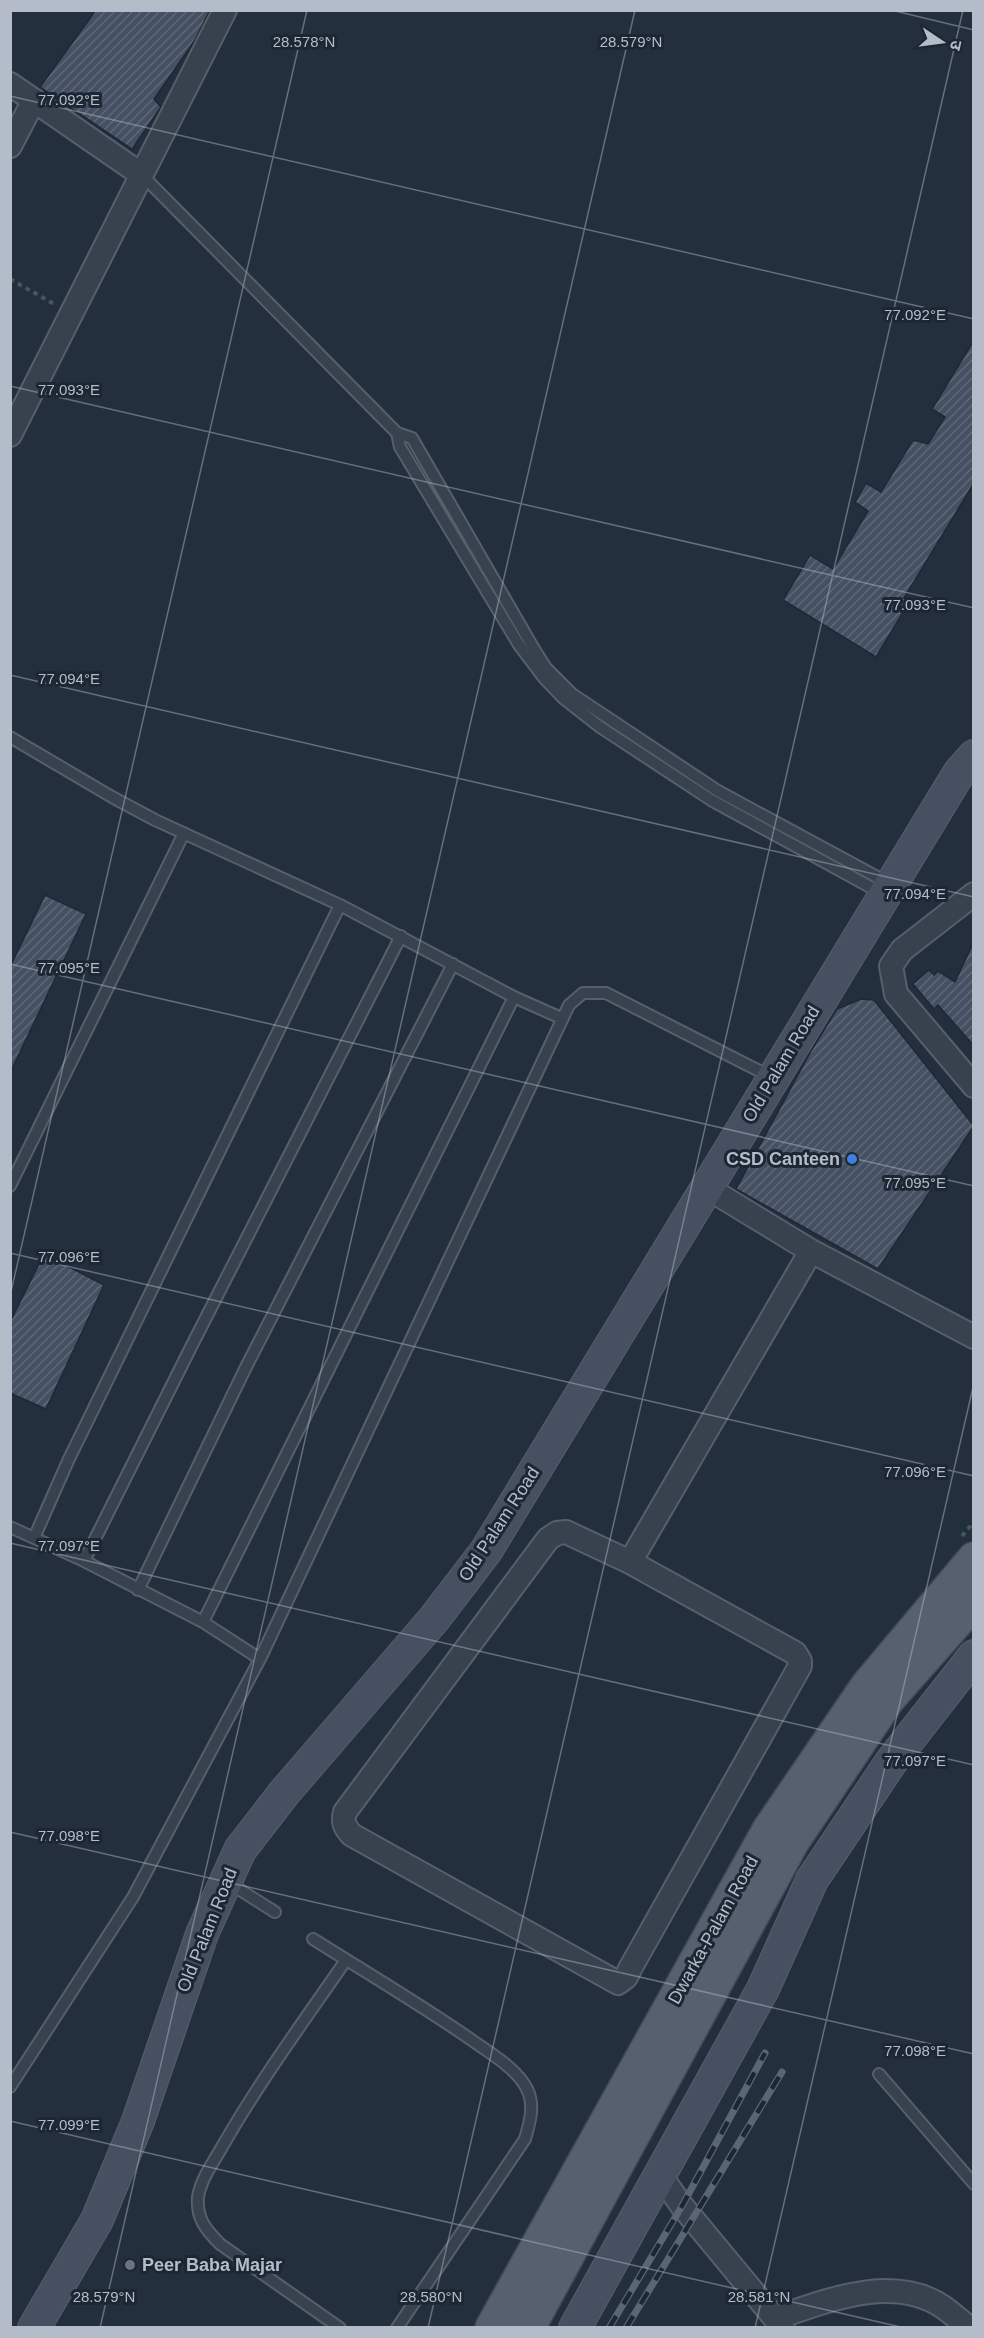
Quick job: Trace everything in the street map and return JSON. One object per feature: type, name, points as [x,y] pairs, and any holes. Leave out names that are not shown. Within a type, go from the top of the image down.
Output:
[{"type":"main road","name":"Dwarka-Palam Road","points":[[492,2328],[769,1830],[868,1685],[974,1559]]},
{"type":"main road","name":"Dwarka-Palam Road","points":[[528,2328],[792,1842],[888,1700],[974,1602]]},
{"type":"street","points":[[10,435],[225,10]]},
{"type":"street","points":[[10,84],[142,175]]},
{"type":"street","points":[[10,147],[34,100]]},
{"type":"street","name":"Old Palam Road","points":[[34,2328],[97,2220],[138,2121],[202,1934],[240,1850],[284,1793],[434,1619],[486,1551],[958,773],[974,756]]},
{"type":"street","points":[[974,894],[902,950],[891,966],[896,994],[974,1086]]},
{"type":"street","points":[[706,1186],[811,1251],[974,1337]]},
{"type":"street","points":[[630,1562],[811,1251]]},
{"type":"street","points":[[566,1532],[630,1562],[795,1653],[800,1666],[632,1967],[626,1977],[618,1983],[352,1835],[343,1820],[352,1802],[548,1539],[557,1533],[566,1532]]},
{"type":"street","points":[[574,2328],[764,1989],[812,1880],[891,1762],[974,1656]]},
{"type":"street","points":[[660,2175],[682,2206],[779,2323],[847,2295],[888,2292],[916,2295],[942,2306],[969,2328]]},
{"type":"lane","points":[[142,175],[397,433],[399,447],[519,645],[544,678],[563,698],[600,727],[711,800],[887,889]]},
{"type":"lane","points":[[10,737],[112,798],[340,905],[514,997],[561,1018]]},
{"type":"lane","points":[[10,1186],[184,833]]},
{"type":"lane","points":[[34,1538],[79,1439],[340,905]]},
{"type":"lane","points":[[84,1561],[196,1336],[401,936]]},
{"type":"lane","points":[[138,1590],[245,1369],[453,964]]},
{"type":"lane","points":[[10,2087],[133,1897],[260,1659],[561,1018],[576,998],[594,992],[606,993],[773,1078]]},
{"type":"lane","points":[[203,1622],[514,997]]},
{"type":"lane","points":[[10,1527],[84,1561],[203,1622],[260,1659]]},
{"type":"lane","points":[[226,1881],[275,1912]]},
{"type":"lane","points":[[313,1939],[445,2021],[489,2052],[513,2072],[527,2088],[532,2104],[525,2139],[397,2328]]},
{"type":"lane","points":[[340,2328],[220,2244],[202,2223],[198,2198],[201,2183],[241,2115],[346,1960]]},
{"type":"lane","points":[[879,2074],[974,2184]]},
{"type":"path","points":[[10,279],[71,315]]},
{"type":"building","points":[[96,10],[210,10],[195,40],[154,99],[161,107],[132,149],[40,87]]},
{"type":"building","points":[[974,340],[974,483],[904,598],[910,601],[876,657],[783,600],[810,555],[833,569],[868,511],[855,502],[866,483],[881,492],[913,440],[928,444],[945,417],[932,409]]},
{"type":"building","points":[[45,895],[86,914],[10,1073],[10,967]]},
{"type":"building","points":[[974,941],[974,1046],[938,1005],[934,1009],[913,984],[929,970],[934,975],[938,971],[955,982]]},
{"type":"building","name":"CSD Canteen","points":[[861,999],[874,1000],[974,1126],[878,1269],[736,1189],[811,1051],[837,1009]]},
{"type":"building","points":[[44,1254],[104,1285],[46,1409],[10,1393],[10,1322]]},
{"type":"railway","points":[[609,2328],[682,2206],[765,2053]]},
{"type":"railway","points":[[626,2328],[782,2072]]},
{"type":"place","name":"CSD Canteen","points":[[852,1159]]},
{"type":"place","name":"Peer Baba Majar","points":[[130,2265]]}]
